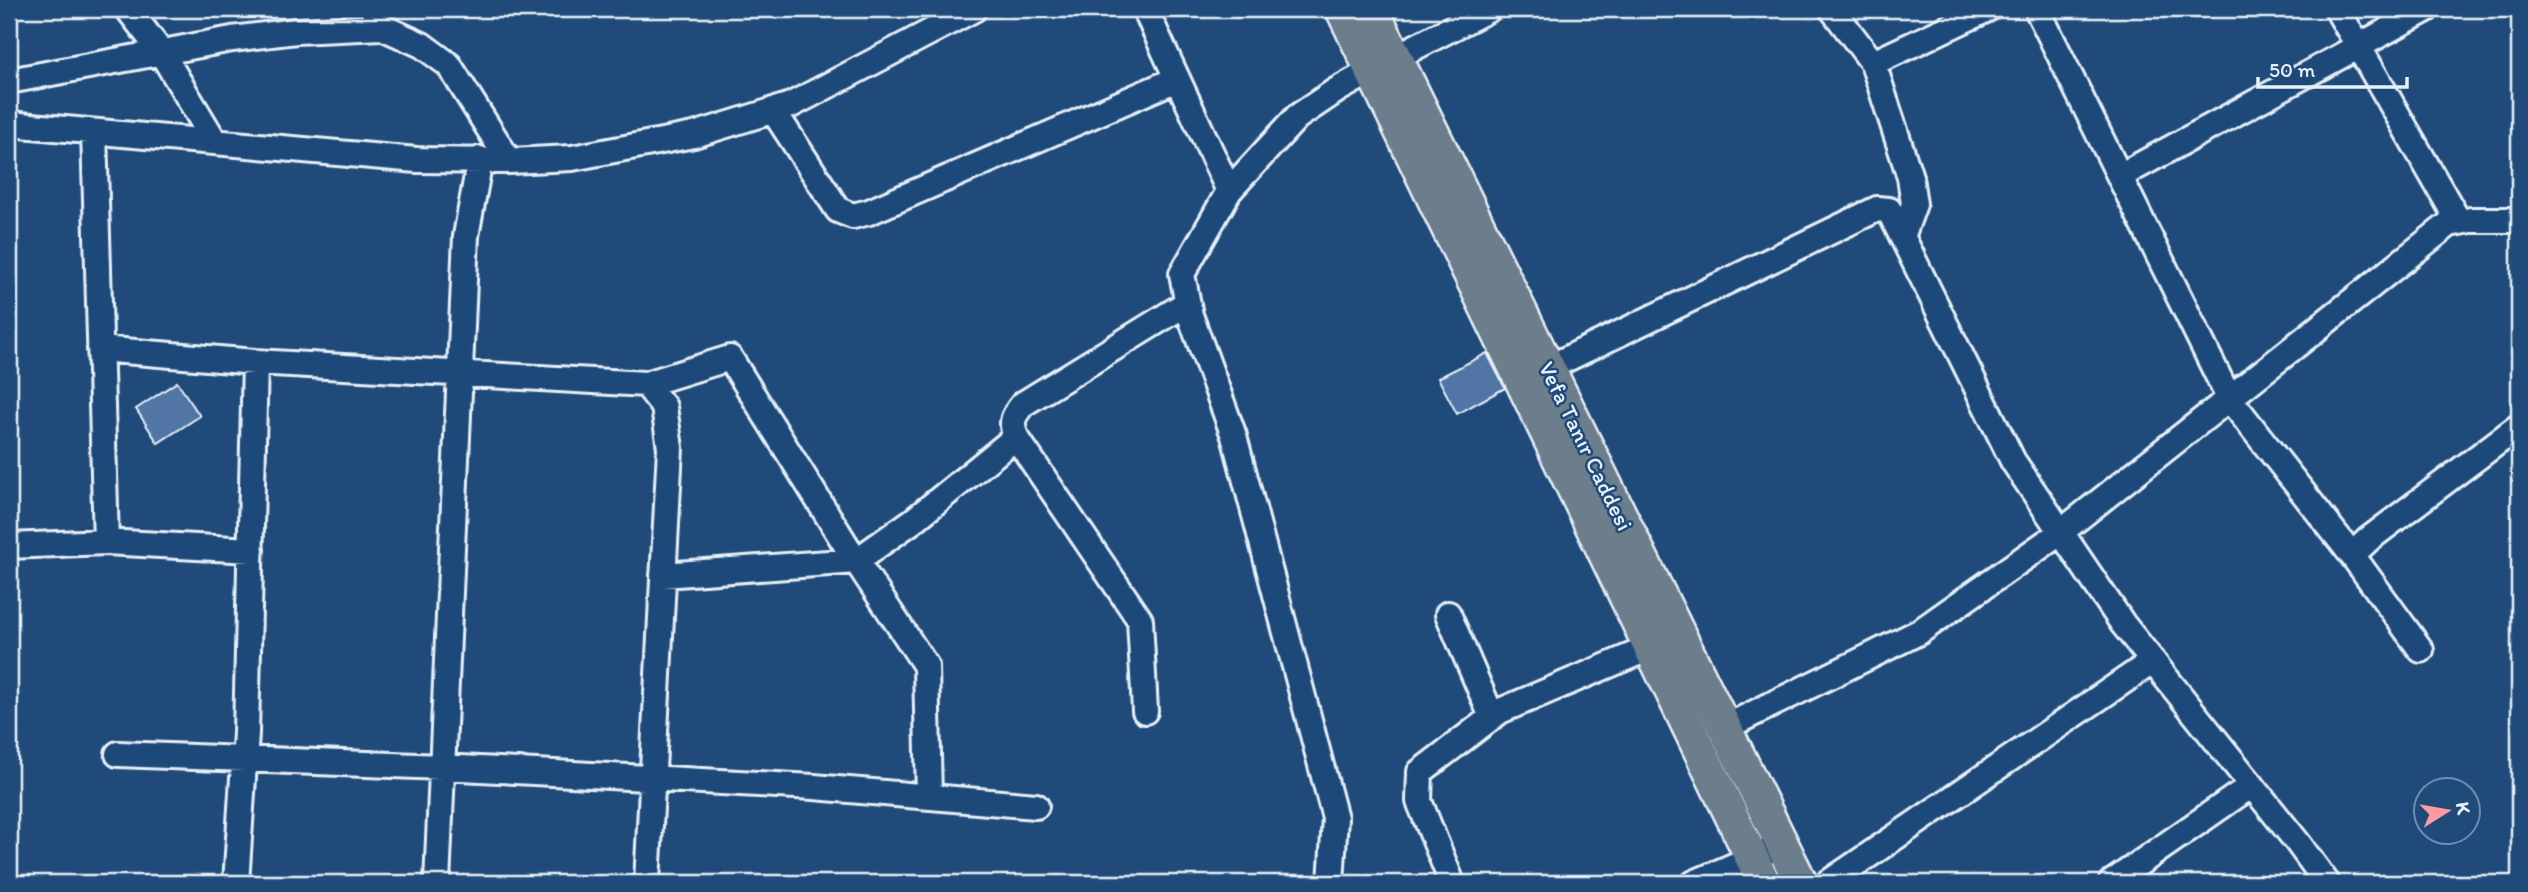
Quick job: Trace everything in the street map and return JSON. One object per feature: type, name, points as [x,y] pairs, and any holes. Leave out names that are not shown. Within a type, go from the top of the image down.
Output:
[{"type":"main road","name":"Vefa Tanır Caddesi","points":[[1342,9],[1384,63],[1548,368],[1801,883]]},
{"type":"main road","name":"Vefa Tanır Caddesi","points":[[1372,9],[1384,63],[1652,647],[1758,871]]},
{"type":"street","points":[[128,9],[161,52],[215,142]]},
{"type":"street","points":[[9,124],[417,160],[572,159],[694,135],[791,105],[974,9]]},
{"type":"street","points":[[1145,9],[1229,191]]},
{"type":"street","points":[[1331,883],[1335,818],[1234,436],[1190,316],[1182,274],[1229,191],[1297,117],[1384,63],[1489,9]]},
{"type":"street","points":[[1832,9],[1873,63],[1910,177],[1914,204],[1903,234]]},
{"type":"street","points":[[1873,63],[1988,9]]},
{"type":"street","points":[[2037,9],[2229,398],[2353,555],[2421,650]]},
{"type":"street","points":[[2337,9],[2459,222]]},
{"type":"street","points":[[2120,176],[2427,9]]},
{"type":"street","points":[[9,80],[161,52],[378,18],[449,65],[509,161]]},
{"type":"street","points":[[772,110],[838,210],[853,216],[869,212],[1177,79]]},
{"type":"street","points":[[94,132],[106,542]]},
{"type":"street","points":[[437,883],[466,236],[480,159]]},
{"type":"street","points":[[1548,368],[1878,209],[1889,210],[2013,461],[2123,624],[2327,883]]},
{"type":"street","points":[[1724,728],[1919,632],[2061,531],[2449,224],[2471,220],[2519,220]]},
{"type":"street","points":[[1145,711],[1140,620],[1016,437],[1012,426],[1014,415],[1023,404],[1188,303]]},
{"type":"street","points":[[100,349],[255,362],[646,384],[730,358],[856,561],[926,666],[929,797]]},
{"type":"street","points":[[236,883],[244,758],[255,362]]},
{"type":"street","points":[[646,384],[664,407],[670,448],[647,883]]},
{"type":"street","points":[[2353,555],[2369,539],[2519,426]]},
{"type":"street","points":[[663,575],[856,561],[914,520],[1016,437]]},
{"type":"street","points":[[9,546],[106,542],[251,550]]},
{"type":"street","points":[[1448,614],[1492,717]]},
{"type":"street","points":[[1452,883],[1419,801],[1420,772],[1500,711],[1652,647]]},
{"type":"street","points":[[1828,883],[2153,661]]},
{"type":"street","points":[[118,754],[442,766],[814,787],[1036,806]]},
{"type":"street","points":[[2111,883],[2252,785]]},
{"type":"street","points":[[1693,883],[1758,871],[1782,844]]},
{"type":"building","points":[[1487,353],[1505,388],[1457,414],[1438,378]]},
{"type":"building","points":[[177,382],[200,416],[158,443],[136,409]]}]
